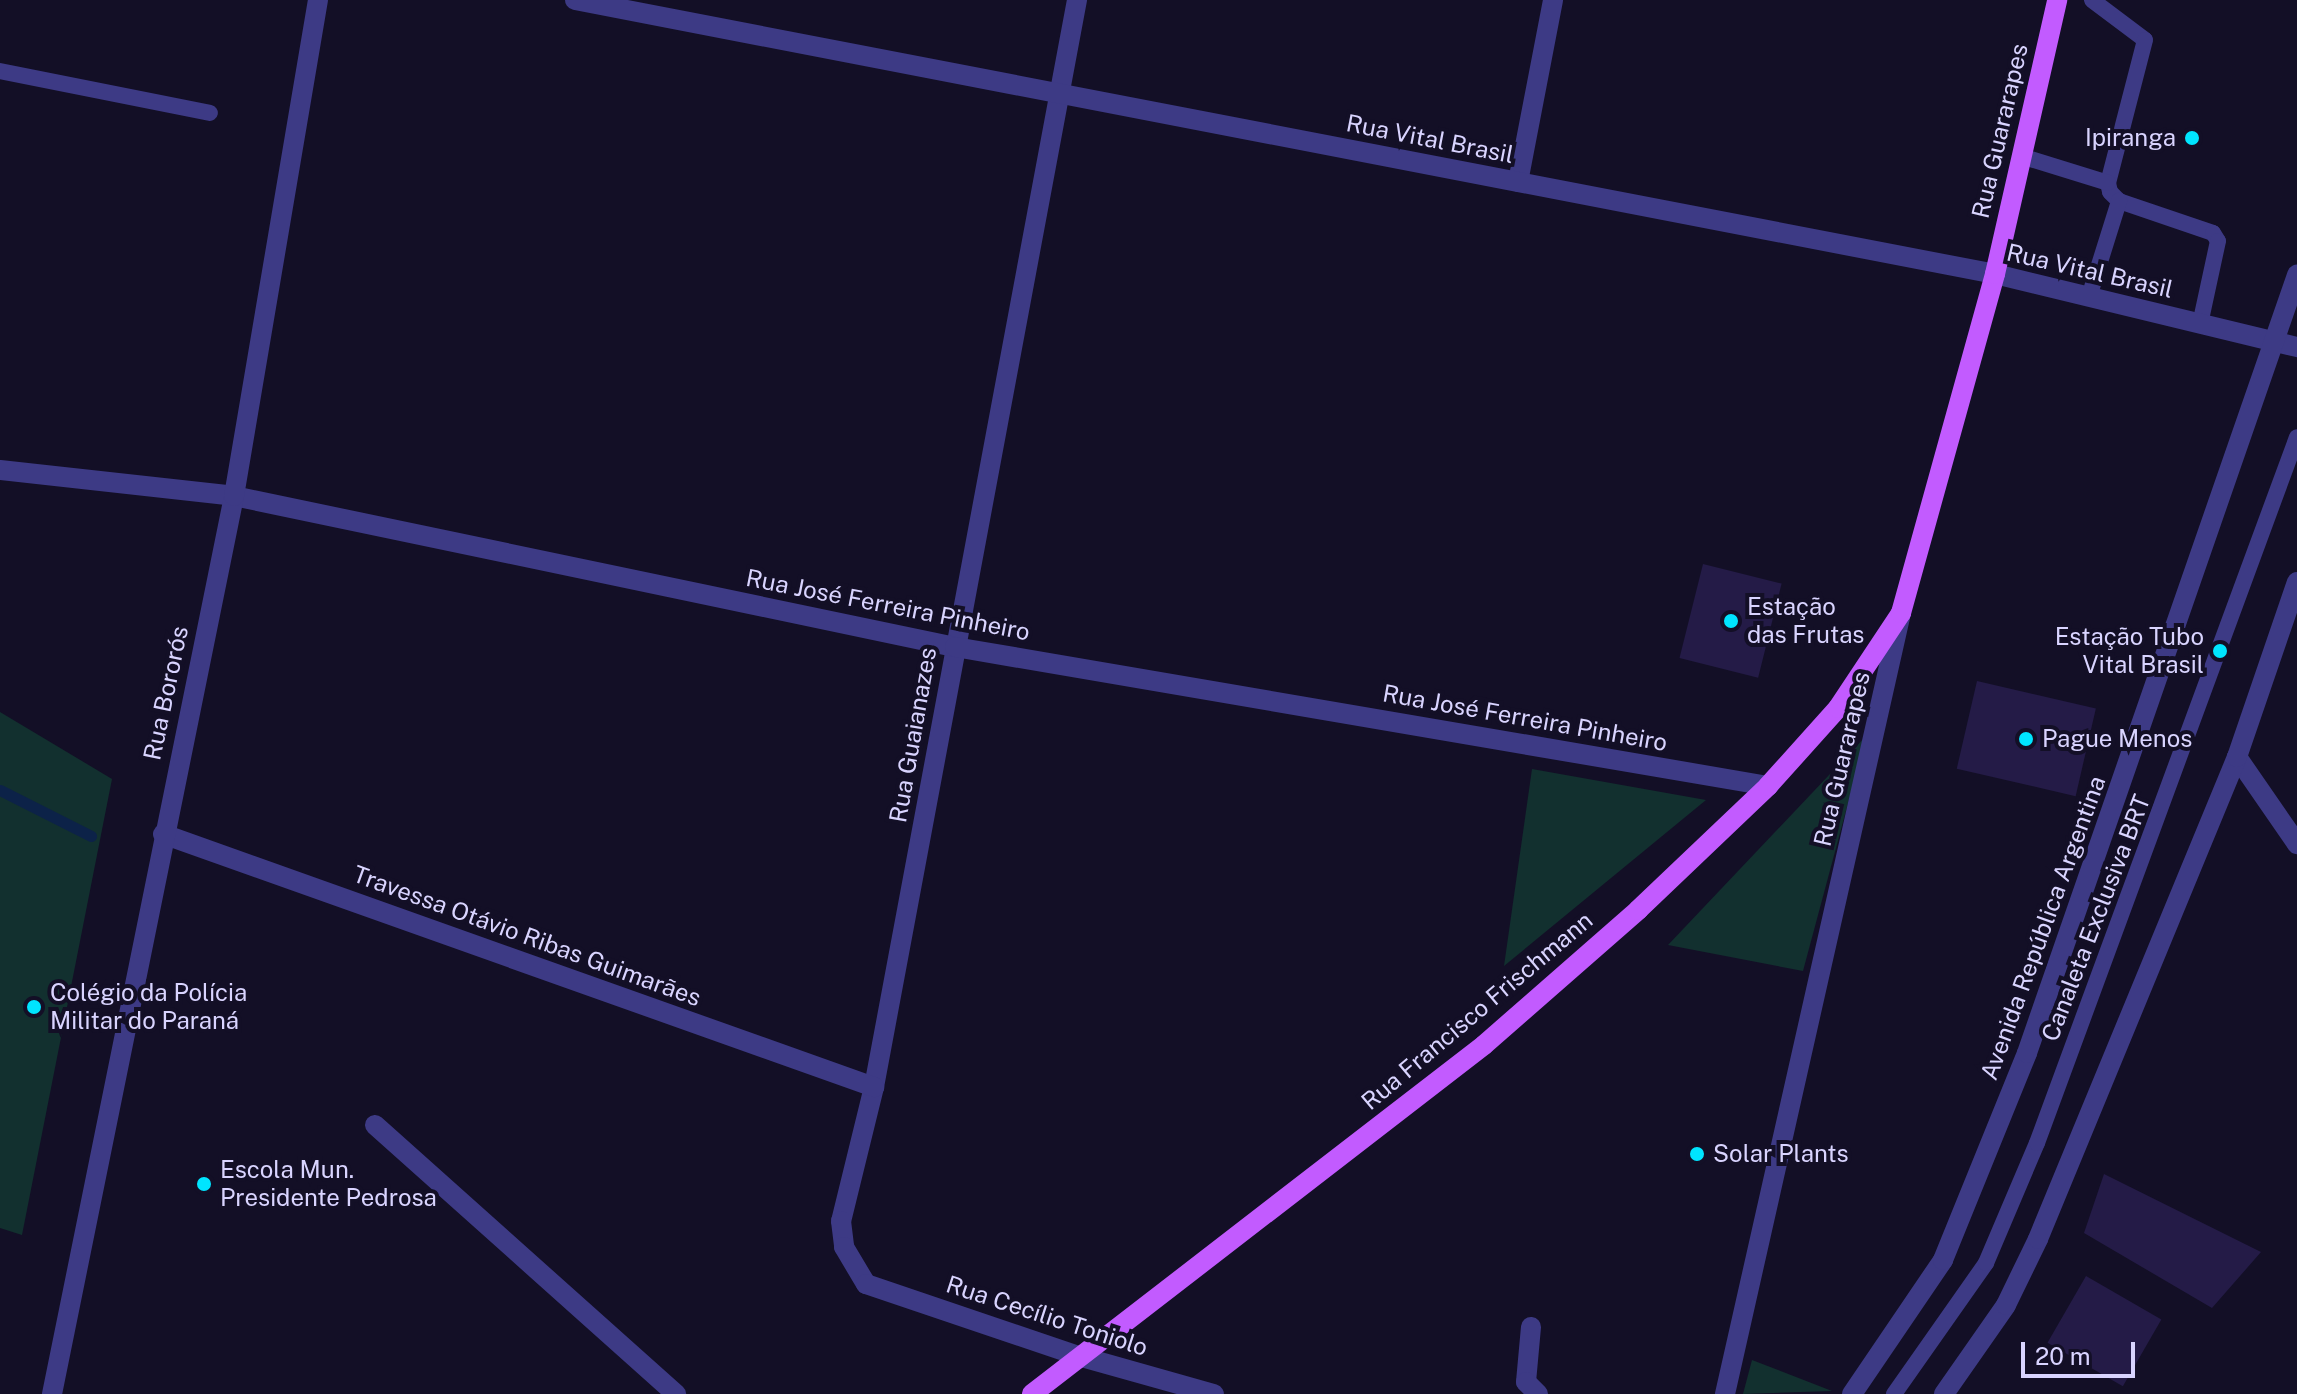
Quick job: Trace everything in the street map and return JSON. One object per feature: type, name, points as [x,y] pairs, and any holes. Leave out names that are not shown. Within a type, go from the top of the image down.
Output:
[{"type":"main road","name":"Rua Guararapes","points":[[1901,613],[1995,274],[2057,0]]},
{"type":"main road","name":"Rua Francisco Frischmann","points":[[1032,1394],[1484,1045],[1638,910],[1768,786],[1838,708],[1901,613]]},
{"type":"street","name":"Rua Bororós","points":[[52,1394],[163,834],[234,496],[318,0]]},
{"type":"street","name":"Rua Vital Brasil","points":[[575,0],[1995,274],[2297,347]]},
{"type":"street","name":"Rua Guaianazes","points":[[866,1284],[844,1247],[841,1221],[874,1087],[1077,0]]},
{"type":"street","points":[[1518,182],[1553,0]]},
{"type":"street","name":"Avenida República Argentina","points":[[1852,1394],[1943,1260],[2027,1053],[2153,701],[2297,275]]},
{"type":"street","name":"Rua José Ferreira Pinheiro","points":[[0,470],[234,496],[955,647],[1768,786]]},
{"type":"street","points":[[1944,1394],[2006,1305],[2038,1239],[2237,757],[2297,582]]},
{"type":"street","name":"Rua Guararapes","points":[[1725,1394],[1901,613]]},
{"type":"street","points":[[2237,757],[2297,844]]},
{"type":"street","name":"Travessa Otávio Ribas Guimarães","points":[[163,834],[874,1087]]},
{"type":"street","points":[[375,1125],[676,1394]]},
{"type":"street","name":"Rua Cecílio Toniolo","points":[[866,1284],[1082,1357],[1214,1394]]},
{"type":"street","points":[[1531,1327],[1524,1366],[1526,1382],[1538,1394]]},
{"type":"lane","points":[[2092,0],[2145,40],[2108,183]]},
{"type":"lane","points":[[0,71],[210,113]]},
{"type":"lane","points":[[2021,156],[2108,183],[2119,201],[2213,233],[2218,241],[2200,324]]},
{"type":"lane","points":[[2089,297],[2119,201]]},
{"type":"lane","name":"Canaleta Exclusiva BRT","points":[[1894,1394],[1986,1263],[2037,1143],[2297,437]]},
{"type":"green space","name":"Colégio da Polícia Militar do Paraná","points":[[0,712],[112,779],[22,1235],[0,1228]]},
{"type":"green space","points":[[1866,736],[1803,971],[1668,945]]},
{"type":"green space","points":[[1532,769],[1706,800],[1504,966]]},
{"type":"green space","points":[[1752,1360],[1832,1391],[1743,1394]]},
{"type":"building","name":"Estação das Frutas","points":[[1703,564],[1782,584],[1758,678],[1680,658]]},
{"type":"building","name":"Pague Menos","points":[[1977,681],[2096,708],[2076,796],[1957,769]]},
{"type":"building","points":[[2104,1174],[2261,1252],[2212,1308],[2084,1233]]},
{"type":"building","points":[[2086,1276],[2161,1320],[2123,1386],[2048,1343]]},
{"type":"waterway","points":[[0,790],[91,836]]},
{"type":"place","name":"Ipiranga","points":[[2192,138]]},
{"type":"place","name":"Estação das Frutas","points":[[1731,621]]},
{"type":"place","name":"Estação Tubo Vital Brasil","points":[[2220,651]]},
{"type":"place","name":"Pague Menos","points":[[2026,739]]},
{"type":"place","name":"Colégio da Polícia Militar do Paraná","points":[[34,1007]]},
{"type":"place","name":"Solar Plants","points":[[1697,1154]]},
{"type":"place","name":"Escola Mun. Presidente Pedrosa","points":[[204,1184]]}]
